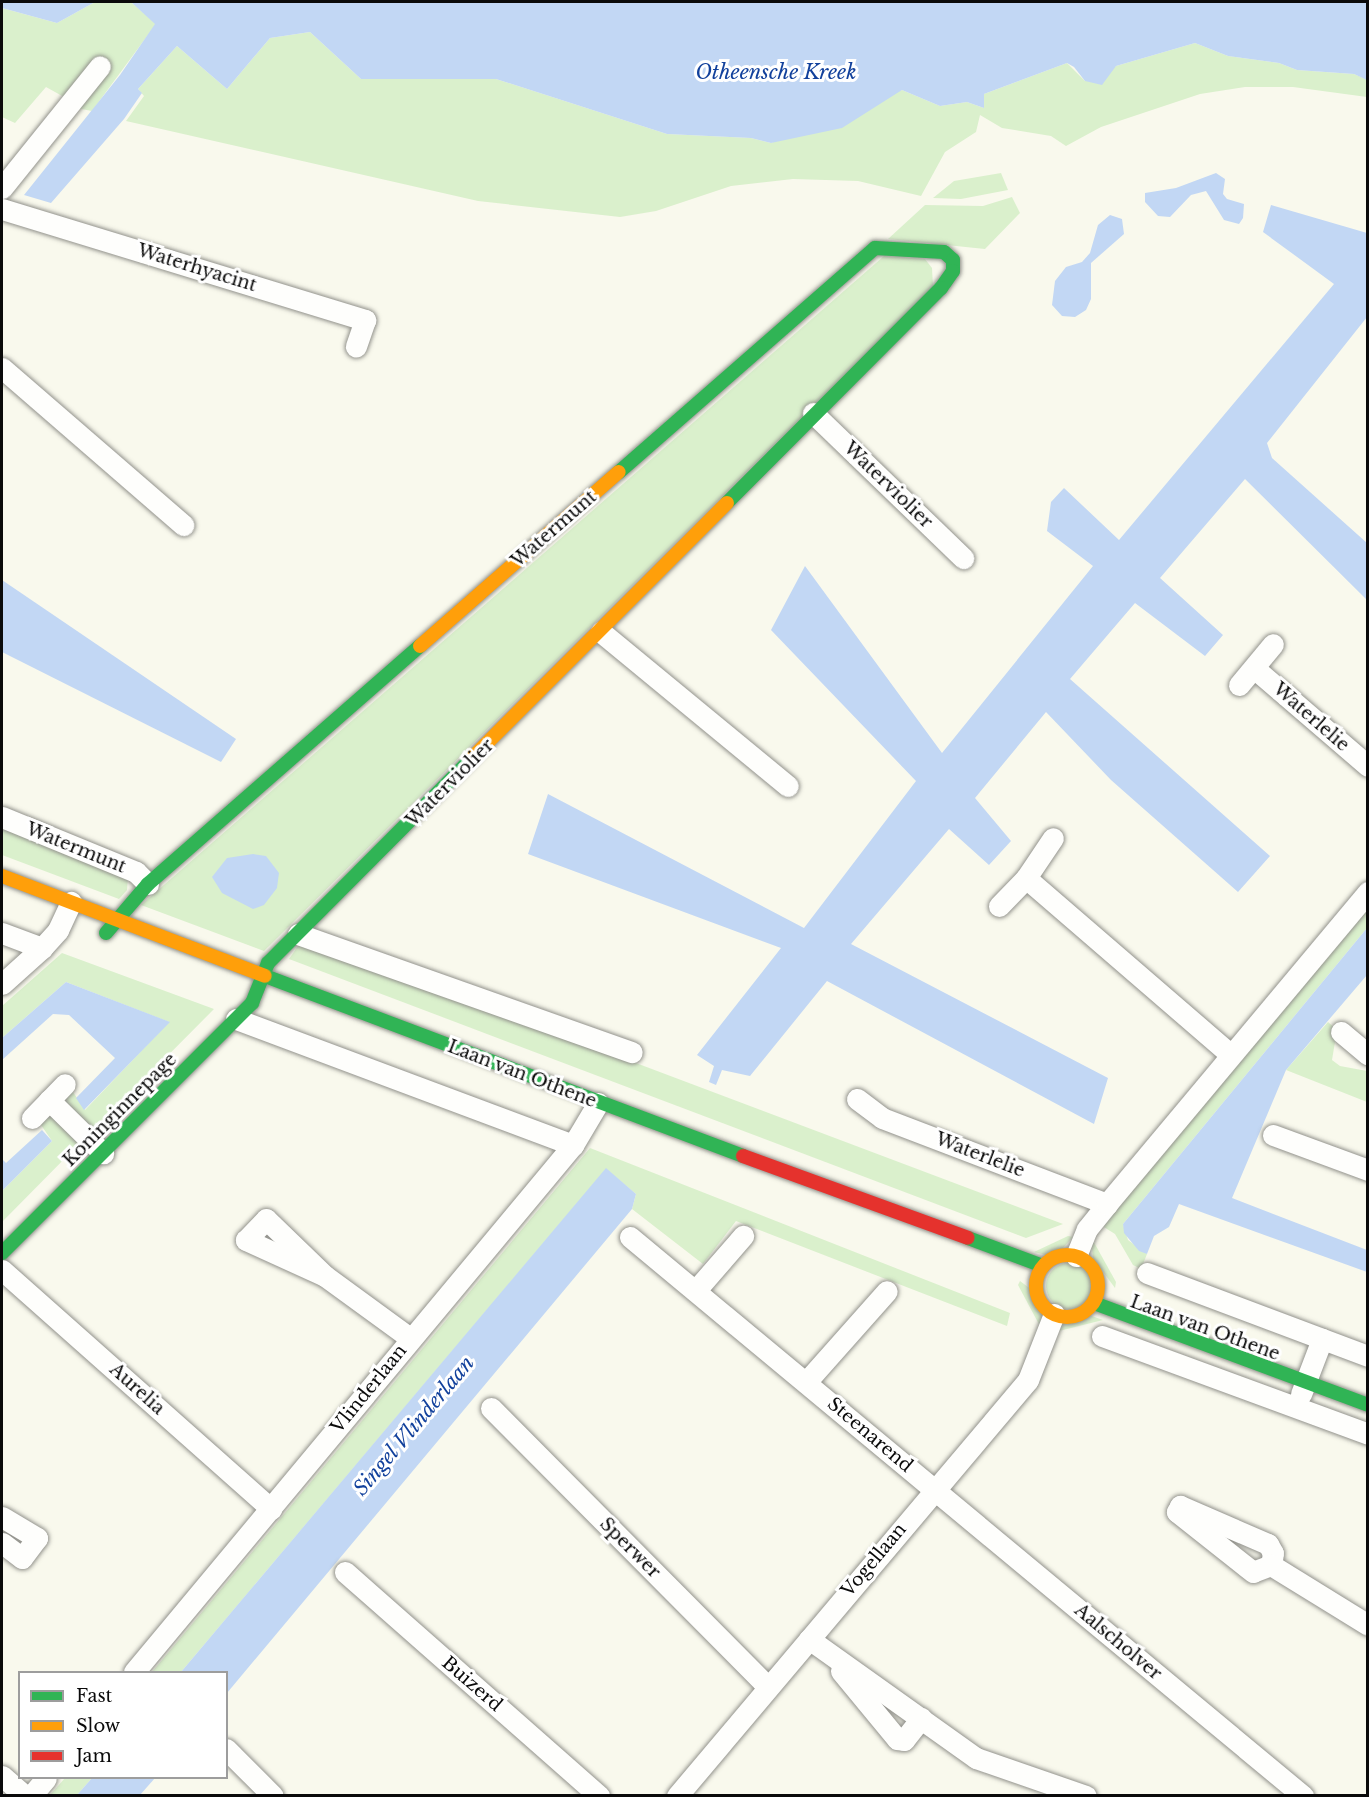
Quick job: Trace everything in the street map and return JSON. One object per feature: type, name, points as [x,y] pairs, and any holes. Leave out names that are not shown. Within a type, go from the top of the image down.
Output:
[{"type":"street","points":[[2,188],[100,66]]},
{"type":"street","name":"Waterhyacint","points":[[2,209],[365,320],[356,346]]},
{"type":"street","name":"Watermunt","points":[[106,933],[148,884],[875,248],[944,252],[953,260],[953,271],[941,288]]},
{"type":"street","name":"Waterviolier","points":[[252,987],[263,975],[268,963],[601,632],[813,413],[941,288]]},
{"type":"street","points":[[2,368],[183,525]]},
{"type":"street","name":"Waterviolier","points":[[813,413],[963,558]]},
{"type":"street","points":[[601,632],[788,786]]},
{"type":"street","points":[[1239,685],[1273,644]]},
{"type":"street","name":"Waterlelie","points":[[1254,668],[1368,766]]},
{"type":"street","name":"Watermunt","points":[[2,817],[136,872],[148,884]]},
{"type":"street","points":[[999,906],[1026,878],[1053,838]]},
{"type":"street","name":"Laan van Othene","points":[[2,876],[64,912],[115,920],[263,975],[852,1212]]},
{"type":"street","points":[[1026,878],[1230,1054]]},
{"type":"street","points":[[1076,1256],[1088,1229],[1107,1204],[1230,1054],[1368,892]]},
{"type":"street","points":[[2,984],[42,948],[64,912]]},
{"type":"street","points":[[2,933],[42,948]]},
{"type":"street","points":[[298,934],[632,1052]]},
{"type":"street","name":"Laan van Othene","points":[[252,987],[1043,1266]]},
{"type":"street","name":"Koninginnepage","points":[[2,1253],[252,1003],[252,987]]},
{"type":"street","points":[[236,1019],[573,1145]]},
{"type":"street","points":[[1341,1032],[1368,1055]]},
{"type":"street","points":[[32,1118],[66,1084]]},
{"type":"street","name":"Waterlelie","points":[[857,1099],[882,1118],[1107,1204]]},
{"type":"street","points":[[49,1100],[103,1153]]},
{"type":"street","name":"Vlinderlaan","points":[[135,1671],[573,1145],[595,1109]]},
{"type":"street","points":[[1273,1135],[1368,1170]]},
{"type":"street","points":[[696,1290],[743,1236]]},
{"type":"street","name":"Steenarend","points":[[630,1237],[934,1488]]},
{"type":"street","points":[[1058,1256],[1076,1256],[1093,1269],[1096,1296],[1080,1315],[1054,1314],[1040,1302],[1036,1284],[1043,1266],[1058,1256]]},
{"type":"street","name":"Aurelia","points":[[2,1270],[271,1509]]},
{"type":"street","name":"Laan van Othene","points":[[1147,1273],[1368,1356]]},
{"type":"street","points":[[325,1275],[410,1338]]},
{"type":"street","points":[[1022,1278],[1036,1284]]},
{"type":"street","points":[[807,1381],[887,1291]]},
{"type":"street","name":"Laan van Othene","points":[[1096,1296],[1236,1340]]},
{"type":"street","name":"Laan van Othene","points":[[1096,1296],[1310,1371],[1368,1405]]},
{"type":"street","name":"Vogellaan","points":[[676,1796],[768,1687],[816,1644],[934,1488],[1028,1380],[1054,1314]]},
{"type":"street","points":[[1102,1336],[1368,1434]]},
{"type":"street","points":[[1295,1407],[1322,1339]]},
{"type":"street","name":"Sperwer","points":[[491,1408],[768,1687]]},
{"type":"street","name":"Aalscholver","points":[[934,1488],[1303,1796]]},
{"type":"street","points":[[2,1517],[37,1538],[22,1558],[2,1543]]},
{"type":"street","points":[[1271,1565],[1367,1626]]},
{"type":"street","name":"Buizerd","points":[[345,1572],[598,1796]]},
{"type":"street","points":[[816,1644],[976,1758],[1086,1796]]},
{"type":"street","points":[[816,1644],[897,1739],[904,1740],[921,1718]]},
{"type":"street","points":[[877,1715],[890,1697]]},
{"type":"street","points":[[228,1751],[271,1795]]},
{"type":"street","points":[[2,1776],[25,1796]]},
{"type":"street","points":[[31,1796],[45,1779]]},
{"type":"green space","points":[[95,2],[131,2],[156,24],[92,111],[71,107],[64,97],[46,87],[15,123],[2,117],[2,8],[57,23]]},
{"type":"green space","points":[[310,32],[361,79],[496,79],[667,134],[751,138],[771,143],[902,90],[940,106],[967,102],[984,108],[984,94],[1067,63],[1085,81],[1116,66],[1195,43],[1228,56],[1279,63],[1297,70],[1354,74],[1368,80],[1367,97],[1293,87],[1245,87],[1200,94],[1101,127],[1066,146],[1051,136],[1002,128],[980,115],[976,132],[945,152],[921,196],[858,181],[793,179],[731,186],[656,211],[620,217],[478,201],[126,121],[144,96],[138,89],[177,46],[227,89],[270,38]]},
{"type":"green space","points":[[1001,173],[1008,190],[961,199],[933,198],[954,181]]},
{"type":"green space","points":[[1012,197],[1020,213],[985,249],[888,239],[925,205],[983,206]]},
{"type":"green space","points":[[884,256],[925,259],[932,268],[933,287],[264,951],[141,905]]},
{"type":"green space","points":[[2,826],[128,877],[127,890],[119,899],[2,855]]},
{"type":"green space","points":[[1367,903],[1367,928],[1123,1224],[1128,1240],[1147,1254],[1141,1269],[1133,1265],[1115,1234],[1099,1224]]},
{"type":"green space","points":[[302,940],[1063,1224],[1026,1238],[289,959]]},
{"type":"green space","points":[[62,953],[214,1009],[91,1133],[62,1101],[71,1089],[85,1110],[169,1022],[66,982],[2,1038],[2,1006]]},
{"type":"green space","points":[[1328,1022],[1337,1030],[1332,1060],[1340,1066],[1367,1071],[1367,1102],[1286,1070]]},
{"type":"green space","points":[[51,1115],[82,1141],[2,1222],[2,1191],[52,1141],[39,1122]]},
{"type":"green space","points":[[590,1148],[1010,1313],[1007,1326],[736,1221],[703,1264],[632,1209],[636,1194],[606,1169],[182,1671],[153,1671]]},
{"type":"green space","points":[[1068,1236],[1073,1237],[1062,1249],[1046,1255],[1034,1252]]},
{"type":"green space","points":[[1091,1237],[1116,1282],[1115,1288],[1093,1258]]},
{"type":"green space","points":[[1069,1263],[1085,1270],[1092,1286],[1085,1302],[1069,1309],[1053,1302],[1046,1286],[1053,1270]]},
{"type":"green space","points":[[1020,1281],[1032,1290],[1044,1311],[1041,1328],[1018,1285]]},
{"type":"green space","points":[[1089,1315],[1103,1320],[1055,1332],[1062,1324]]},
{"type":"green space","points":[[64,1779],[91,1779],[77,1795],[50,1795]]},
{"type":"water","points":[[2,2],[95,2],[57,23],[2,8]]},
{"type":"water","name":"Otheensche Kreek","points":[[131,2],[1367,2],[1367,80],[1354,74],[1297,70],[1279,63],[1228,56],[1195,43],[1116,66],[1102,85],[1085,81],[1074,67],[1067,63],[984,94],[984,108],[967,102],[940,106],[902,90],[842,128],[771,143],[751,138],[667,134],[496,79],[361,79],[310,32],[270,38],[227,89],[177,46],[138,89],[142,93],[124,119],[51,203],[24,195],[120,75],[155,24]]},
{"type":"water","points":[[1216,173],[1225,179],[1223,194],[1227,199],[1244,204],[1243,218],[1239,224],[1224,220],[1206,191],[1191,195],[1170,217],[1158,216],[1145,202],[1145,193],[1176,188]]},
{"type":"water","points":[[1271,205],[1367,233],[1367,317],[1267,443],[1272,458],[1367,543],[1367,600],[1245,479],[1160,578],[1223,635],[1205,656],[1135,603],[1070,679],[1270,856],[1238,892],[1111,780],[1046,712],[975,798],[1011,841],[989,865],[949,829],[851,944],[1108,1078],[1094,1124],[827,981],[750,1076],[722,1070],[716,1085],[709,1082],[714,1066],[697,1055],[781,948],[528,854],[548,794],[804,928],[916,781],[771,630],[805,566],[942,753],[1093,566],[1047,531],[1051,502],[1064,488],[1119,540],[1334,284],[1263,232]]},
{"type":"water","points":[[1110,215],[1122,219],[1124,234],[1091,263],[1091,299],[1086,310],[1075,317],[1062,316],[1052,305],[1055,281],[1066,267],[1082,262],[1090,253],[1098,225]]},
{"type":"water","points":[[2,580],[236,739],[221,762],[2,652]]},
{"type":"water","points":[[253,854],[266,856],[279,873],[277,888],[264,905],[253,909],[222,893],[212,877],[227,858]]},
{"type":"water","points":[[1367,928],[1367,975],[1286,1070],[1232,1198],[1367,1250],[1367,1272],[1179,1204],[1169,1227],[1154,1236],[1147,1254],[1139,1251],[1124,1233],[1123,1224]]},
{"type":"water","points":[[66,982],[170,1022],[84,1110],[76,1098],[115,1058],[69,1015],[53,1014],[2,1060],[2,1038]]},
{"type":"water","points":[[42,1130],[52,1141],[2,1191],[2,1159],[6,1163]]},
{"type":"water","name":"Singel Vlinderlaan","points":[[606,1168],[636,1194],[632,1209],[228,1692],[228,1671],[182,1671]]},
{"type":"water","points":[[91,1779],[154,1779],[140,1795],[77,1795]]},
{"type":"traffic: fast","points":[[619,472],[875,248],[944,252],[953,260],[953,271],[941,288],[727,503]]},
{"type":"traffic: fast","points":[[106,933],[148,884],[420,646]]},
{"type":"traffic: fast","points":[[2,1253],[252,1003],[268,963],[471,759]]},
{"type":"traffic: fast","points":[[265,976],[743,1156]]},
{"type":"traffic: fast","points":[[968,1238],[1043,1266]]},
{"type":"traffic: fast","points":[[1094,1303],[1368,1405]]},
{"type":"traffic: slow","points":[[420,646],[619,472]]},
{"type":"traffic: slow","points":[[471,759],[727,503]]},
{"type":"traffic: slow","points":[[2,876],[265,976]]},
{"type":"traffic: slow","points":[[1067,1255],[1079,1257],[1089,1264],[1096,1274],[1098,1286],[1096,1298],[1089,1308],[1079,1315],[1067,1317],[1055,1315],[1045,1308],[1038,1298],[1036,1286],[1038,1274],[1045,1264],[1055,1257],[1067,1255]]},
{"type":"traffic: jam","points":[[743,1156],[968,1238]]}]
